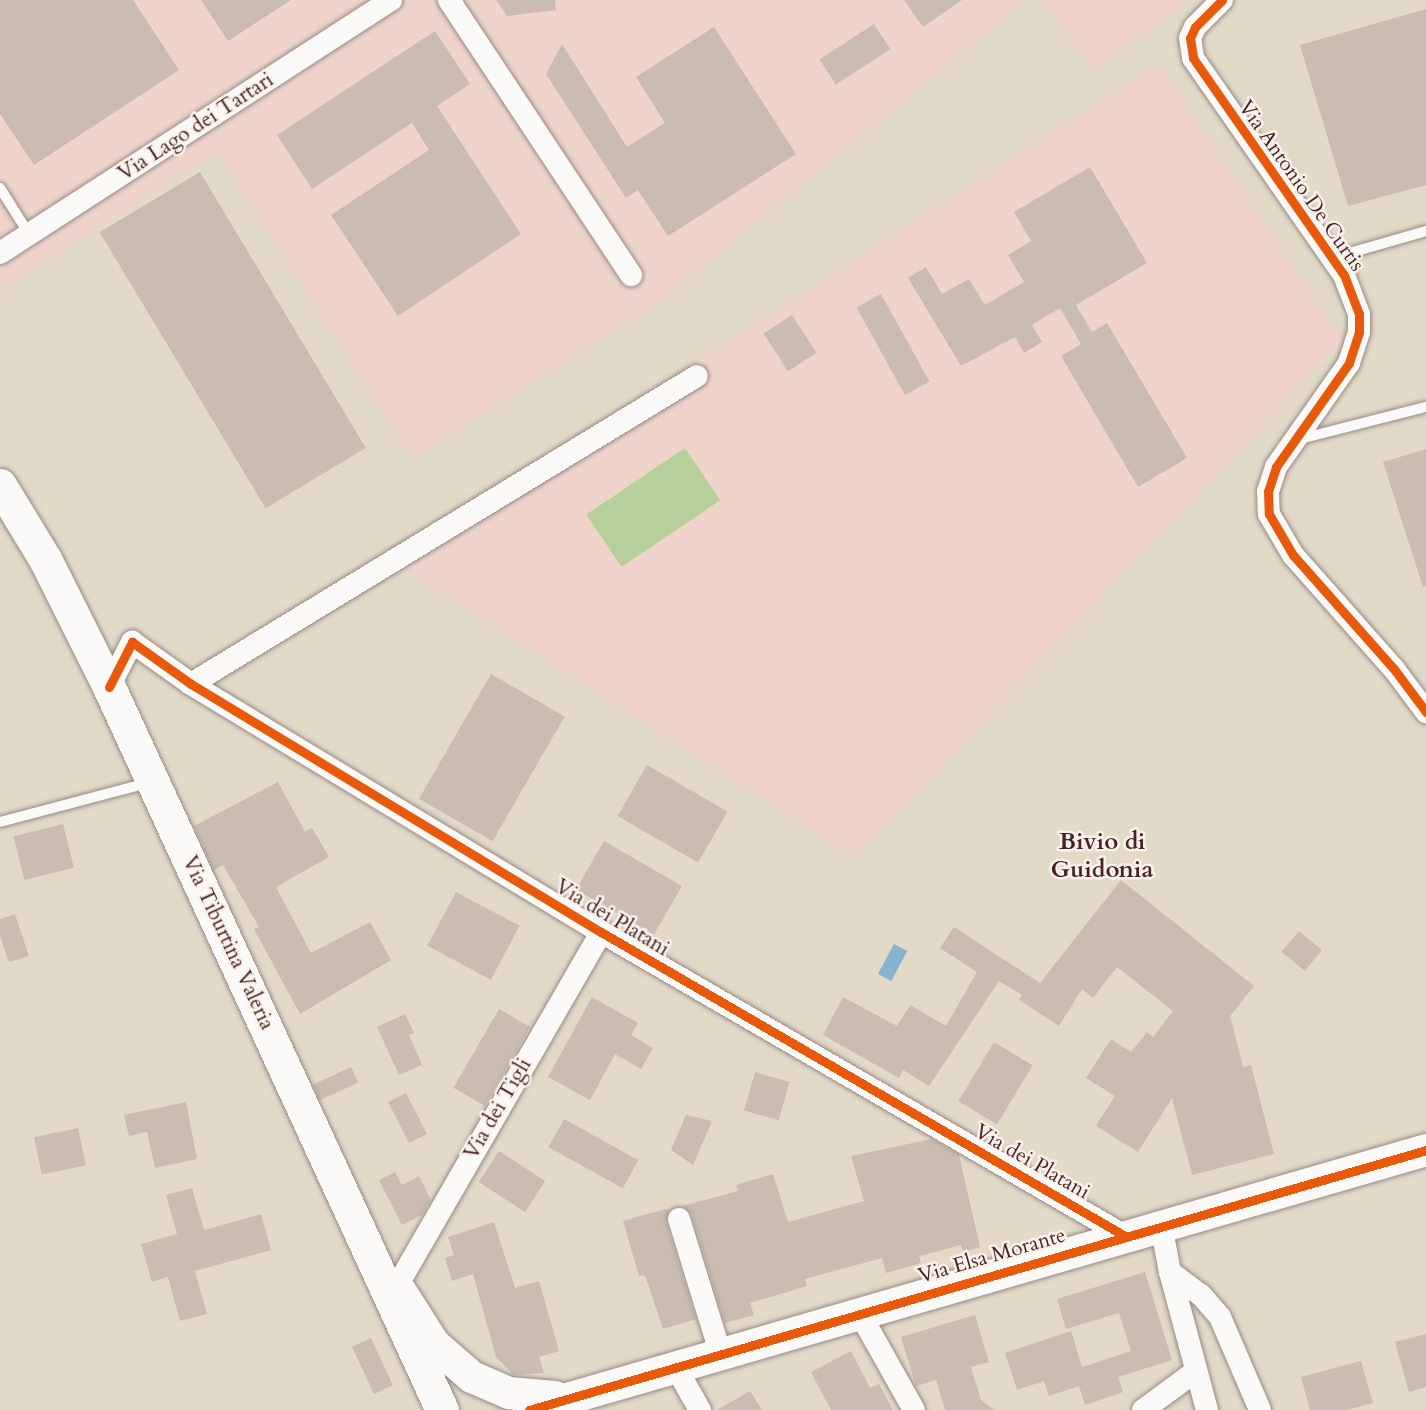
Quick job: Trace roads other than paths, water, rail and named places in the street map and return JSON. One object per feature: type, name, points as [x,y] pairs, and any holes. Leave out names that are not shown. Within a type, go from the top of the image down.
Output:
[{"type":"main road","name":"Via Tiburtina Valeria","points":[[0,484],[45,558],[109,687],[387,1274],[442,1410]]},
{"type":"street","name":"Via Lago dei Tartari","points":[[0,253],[392,0]]},
{"type":"street","points":[[449,0],[631,275]]},
{"type":"street","name":"Via Antonio De Curtis","points":[[1222,0],[1204,16],[1190,38],[1193,58],[1202,75],[1331,258],[1352,292],[1359,314],[1359,332],[1349,363],[1291,441],[1268,491],[1266,501],[1275,527],[1293,555],[1394,669],[1426,712]]},
{"type":"street","points":[[191,684],[697,376]]},
{"type":"street","name":"Via dei Platani","points":[[109,687],[132,642],[191,684],[600,932],[1125,1236]]},
{"type":"street","name":"Via dei Tigli","points":[[387,1274],[600,932]]},
{"type":"street","name":"Via Elsa Morante","points":[[529,1410],[561,1404],[720,1352],[1426,1150]]},
{"type":"street","points":[[680,1219],[720,1352]]},
{"type":"street","points":[[1161,1225],[1170,1272],[1208,1410]]},
{"type":"street","points":[[1170,1272],[1201,1295],[1220,1317],[1260,1410]]},
{"type":"street","name":"Via Elsa Morante","points":[[387,1274],[434,1344],[472,1377],[509,1394],[561,1404]]},
{"type":"street","points":[[859,1312],[914,1410]]},
{"type":"street","points":[[675,1366],[700,1410]]},
{"type":"street","points":[[1143,1410],[1196,1371]]},
{"type":"lane","points":[[0,188],[29,234]]},
{"type":"lane","points":[[1331,258],[1426,231]]},
{"type":"lane","points":[[1291,441],[1426,407]]},
{"type":"lane","points":[[0,822],[153,782]]},
{"type":"water","points":[[894,944],[907,951],[891,981],[878,974]]},
{"type":"district","name":"Bivio di Guidonia","points":[[1102,856]]}]
